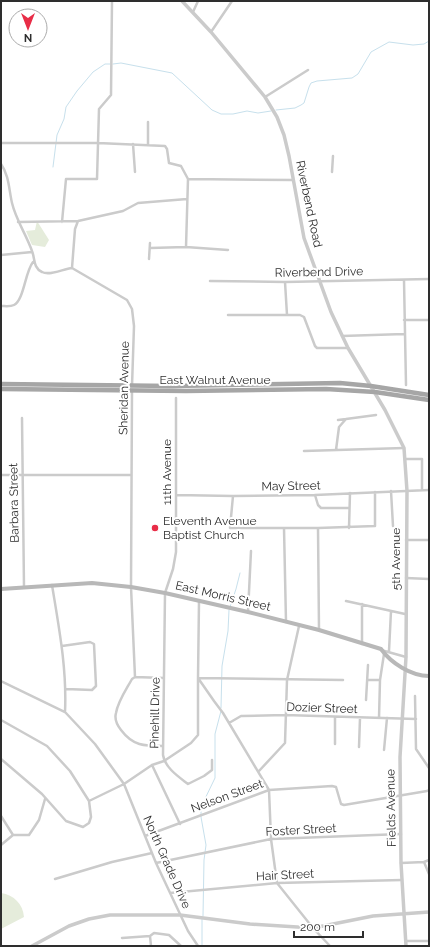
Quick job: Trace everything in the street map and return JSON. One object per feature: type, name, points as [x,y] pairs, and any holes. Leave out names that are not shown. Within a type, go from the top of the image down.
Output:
[{"type":"main road","name":"East Walnut Avenue","points":[[1,384],[225,391],[326,389],[375,392],[429,400]]},
{"type":"main road","name":"East Walnut Avenue","points":[[1,389],[340,384],[371,386],[429,395]]},
{"type":"main road","points":[[225,385],[225,391]]},
{"type":"main road","name":"East Morris Street","points":[[1,589],[92,583],[132,587],[166,593],[248,612],[319,630],[381,649]]},
{"type":"main road","points":[[381,649],[384,654],[405,669],[429,676]]},
{"type":"street","points":[[62,222],[66,179],[97,179],[99,109],[111,95],[112,1]]},
{"type":"street","name":"Riverbend Road","points":[[182,1],[212,32],[265,97],[277,117],[284,135],[289,156],[304,238],[320,280],[342,336],[375,392],[404,448]]},
{"type":"street","points":[[193,12],[198,1]]},
{"type":"street","points":[[212,32],[232,1]]},
{"type":"street","points":[[265,97],[308,70]]},
{"type":"street","points":[[148,122],[148,145]]},
{"type":"street","points":[[1,143],[98,143],[162,145],[167,148],[169,163],[181,166],[188,179],[186,248]]},
{"type":"street","points":[[133,144],[135,172]]},
{"type":"street","points":[[332,172],[333,156]]},
{"type":"street","points":[[1,164],[7,176],[12,203],[18,222],[33,252],[33,262],[41,272],[46,273],[72,268],[78,221]]},
{"type":"street","points":[[188,179],[293,180]]},
{"type":"street","points":[[18,222],[78,221],[123,211],[138,203],[187,199]]},
{"type":"street","points":[[150,243],[150,259]]},
{"type":"street","points":[[150,248],[228,250]]},
{"type":"street","points":[[1,255],[33,252]]},
{"type":"street","points":[[1,306],[12,306],[17,302],[23,290],[29,266],[33,262]]},
{"type":"street","name":"Sheridan Avenue","points":[[72,268],[127,300],[132,309],[134,326],[131,475],[132,587],[135,677]]},
{"type":"street","name":"Riverbend Drive","points":[[210,281],[286,282],[320,280],[429,279]]},
{"type":"street","points":[[404,280],[406,385]]},
{"type":"street","points":[[286,282],[287,315]]},
{"type":"street","points":[[228,315],[302,316],[315,346],[318,348],[348,348]]},
{"type":"street","points":[[404,320],[429,320]]},
{"type":"street","points":[[342,336],[404,334]]},
{"type":"street","name":"11th Avenue","points":[[166,593],[176,552],[176,398]]},
{"type":"street","points":[[338,420],[376,415]]},
{"type":"street","name":"Barbara Street","points":[[22,418],[24,587]]},
{"type":"street","points":[[339,427],[346,419]]},
{"type":"street","points":[[336,450],[339,427],[338,420]]},
{"type":"street","points":[[338,420],[342,424]]},
{"type":"street","points":[[304,451],[404,448]]},
{"type":"street","name":"5th Avenue","points":[[404,448],[407,491],[405,540],[405,669]]},
{"type":"street","points":[[405,459],[422,459],[422,490]]},
{"type":"street","points":[[1,475],[131,475]]},
{"type":"street","name":"May Street","points":[[176,495],[315,495],[429,490]]},
{"type":"street","points":[[391,491],[393,526]]},
{"type":"street","points":[[233,496],[230,528],[349,528],[375,526],[375,492]]},
{"type":"street","points":[[349,528],[350,493]]},
{"type":"street","points":[[315,495],[318,505],[321,508],[349,508]]},
{"type":"street","points":[[284,528],[286,622]]},
{"type":"street","points":[[318,528],[319,630]]},
{"type":"street","points":[[405,540],[429,540]]},
{"type":"street","points":[[248,612],[251,552]]},
{"type":"street","points":[[406,578],[429,579]]},
{"type":"street","points":[[1,681],[65,712],[66,689],[62,646],[52,585]]},
{"type":"street","name":"Pinehill Drive","points":[[166,593],[164,761],[172,771],[188,784],[212,770],[212,760]]},
{"type":"street","points":[[88,801],[124,784],[152,765],[164,761],[191,743],[198,735],[198,601]]},
{"type":"street","points":[[346,601],[405,614]]},
{"type":"street","points":[[362,604],[362,644]]},
{"type":"street","points":[[389,651],[391,611]]},
{"type":"street","points":[[259,771],[285,743],[287,680],[299,626]]},
{"type":"street","points":[[62,646],[90,642],[94,644],[96,686],[92,690],[66,689]]},
{"type":"street","points":[[381,649],[406,657]]},
{"type":"street","points":[[379,718],[380,680],[384,654]]},
{"type":"street","points":[[366,700],[368,665]]},
{"type":"street","name":"Fields Avenue","points":[[405,669],[400,751],[402,880],[406,946]]},
{"type":"street","points":[[163,746],[145,745],[131,742],[117,724],[116,714],[118,705],[132,679],[135,677],[164,678]]},
{"type":"street","points":[[198,678],[342,680]]},
{"type":"street","points":[[198,678],[229,723],[269,790],[271,839],[277,884],[313,928],[330,946]]},
{"type":"street","points":[[368,680],[380,680]]},
{"type":"street","points":[[415,696],[416,749],[429,768]]},
{"type":"street","name":"North Grade Drive","points":[[65,712],[95,744],[124,784],[156,863],[180,914],[198,946]]},
{"type":"street","name":"Dozier Street","points":[[229,723],[241,716],[285,715],[416,719]]},
{"type":"street","points":[[335,716],[335,744]]},
{"type":"street","points":[[359,747],[360,718]]},
{"type":"street","points":[[384,750],[387,718]]},
{"type":"street","points":[[1,720],[47,746],[70,770],[88,801],[91,817],[89,823],[83,827],[66,822],[46,799],[1,759]]},
{"type":"street","points":[[152,765],[180,824]]},
{"type":"street","name":"Nelson Street","points":[[145,836],[269,790],[332,786],[336,787],[341,804],[344,805],[401,796]]},
{"type":"street","points":[[401,796],[429,790]]},
{"type":"street","points":[[1,845],[13,835],[29,835],[39,820],[46,799]]},
{"type":"street","points":[[1,816],[13,835]]},
{"type":"street","name":"Foster Street","points":[[156,863],[271,839],[402,834]]},
{"type":"street","points":[[56,879],[102,865],[152,853]]},
{"type":"street","points":[[402,863],[424,862],[429,860]]},
{"type":"street","points":[[424,862],[429,874]]},
{"type":"street","name":"Hair Street","points":[[170,893],[277,884],[402,880]]},
{"type":"street","points":[[32,946],[69,926],[100,916],[123,914],[180,914],[250,924],[313,928],[373,916],[429,912]]},
{"type":"street","points":[[122,938],[150,936],[154,933],[170,935],[181,946]]},
{"type":"street","points":[[150,936],[151,946]]},
{"type":"street","points":[[405,941],[429,941]]},
{"type":"green space","points":[[37,221],[49,240],[45,247],[32,245],[26,231],[35,230]]},
{"type":"green space","points":[[1,893],[14,898],[20,904],[24,917],[1,929]]},
{"type":"waterway","points":[[276,110],[295,108],[304,103],[311,83],[317,81],[352,78],[358,74],[371,52],[389,42],[413,45],[424,44],[429,41]]},
{"type":"waterway","points":[[113,64],[121,63],[172,73],[212,110],[221,114],[233,114],[247,111],[258,113],[271,111]]},
{"type":"waterway","points":[[53,167],[57,135],[64,119],[66,107],[93,72],[105,64],[110,64]]},
{"type":"waterway","points":[[230,607],[240,573]]},
{"type":"waterway","points":[[221,708],[222,666],[228,631],[229,610]]},
{"type":"waterway","points":[[203,916],[204,860],[206,845],[201,817],[201,807],[215,778],[215,734],[221,711]]},
{"type":"waterway","points":[[202,919],[202,946]]},
{"type":"place","name":"Eleventh Avenue Baptist Church","points":[[155,528]]}]
